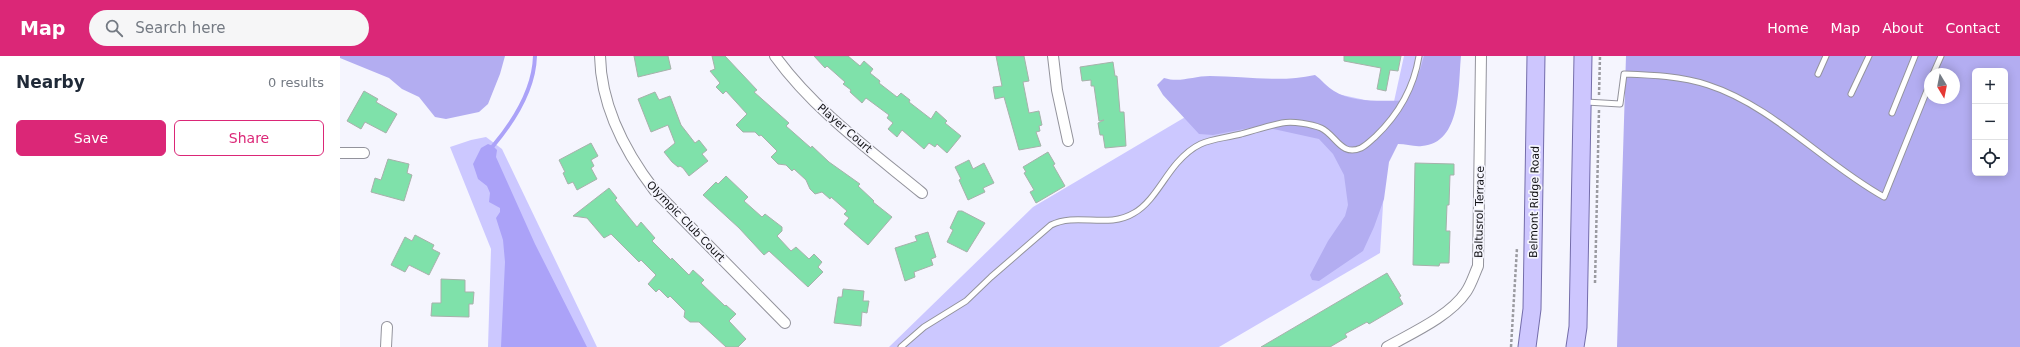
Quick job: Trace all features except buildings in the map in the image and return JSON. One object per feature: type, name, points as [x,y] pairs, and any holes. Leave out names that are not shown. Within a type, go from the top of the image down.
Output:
[{"type":"main road","name":"Belmont Ridge Road","points":[[1527,347],[1532,309],[1536,56]]},
{"type":"main road","points":[[1575,347],[1578,327],[1591,102],[1583,56]]},
{"type":"street","name":"Olympic Club Court","points":[[600,56],[606,97],[614,124],[625,148],[639,171],[655,192],[785,324]]},
{"type":"street","name":"Player Court","points":[[775,56],[802,88],[828,115],[922,194]]},
{"type":"street","points":[[1053,56],[1057,90],[1068,141]]},
{"type":"street","name":"Baltusrol Terrace","points":[[1387,347],[1435,320],[1451,308],[1466,292],[1478,266],[1481,56]]},
{"type":"street","points":[[340,153],[364,153]]},
{"type":"street","points":[[386,347],[387,327]]},
{"type":"lane","points":[[901,347],[924,327],[966,301],[991,277],[1051,225],[1069,220],[1111,220],[1134,213],[1144,205],[1178,162],[1193,148],[1206,141],[1240,134],[1283,122],[1321,128],[1348,150],[1361,148],[1382,130],[1398,111],[1413,77],[1419,56]]},
{"type":"lane","points":[[1818,74],[1826,56]]},
{"type":"lane","points":[[1851,94],[1869,56]]},
{"type":"lane","points":[[1892,113],[1915,56]]},
{"type":"lane","points":[[1936,68],[1941,56]]},
{"type":"lane","points":[[1591,102],[1620,104],[1624,74],[1667,76],[1708,85],[1748,102],[1860,184],[1884,197],[1924,98]]},
{"type":"path","points":[[1596,277],[1591,102],[1600,56]]},
{"type":"path","points":[[1510,347],[1515,302],[1517,247]]},
{"type":"shaded area","points":[[340,56],[505,56],[500,74],[488,104],[479,112],[446,119],[435,117],[419,97],[402,89],[389,78],[340,58]]},
{"type":"shaded area","points":[[1404,56],[1448,56],[1386,157],[1380,253],[1219,347],[889,347],[1033,207],[1248,80],[1291,84],[1393,106]]},
{"type":"shaded area","points":[[1424,56],[1461,56],[1458,96],[1451,124],[1445,135],[1435,142],[1422,146],[1398,144],[1389,162],[1384,199],[1374,227],[1363,251],[1319,281],[1312,280],[1310,275],[1328,241],[1345,216],[1348,205],[1344,175],[1333,154],[1319,139],[1260,126],[1213,135],[1199,134],[1163,95],[1157,85],[1164,78],[1181,80],[1210,76],[1289,79],[1315,75],[1331,89],[1350,98],[1360,100],[1406,101],[1420,70]]},
{"type":"shaded area","points":[[1626,56],[2020,56],[2020,347],[1617,347]]},
{"type":"shaded area","points":[[486,137],[502,149],[597,347],[488,347],[491,249],[450,147]]},
{"type":"shaded area","points":[[488,144],[497,150],[496,157],[535,244],[587,347],[501,347],[505,262],[503,240],[496,218],[500,212],[500,208],[489,202],[490,193],[487,186],[478,179],[473,164],[481,148]]},
{"type":"waterway","points":[[493,146],[522,104],[531,81],[535,56]]}]
